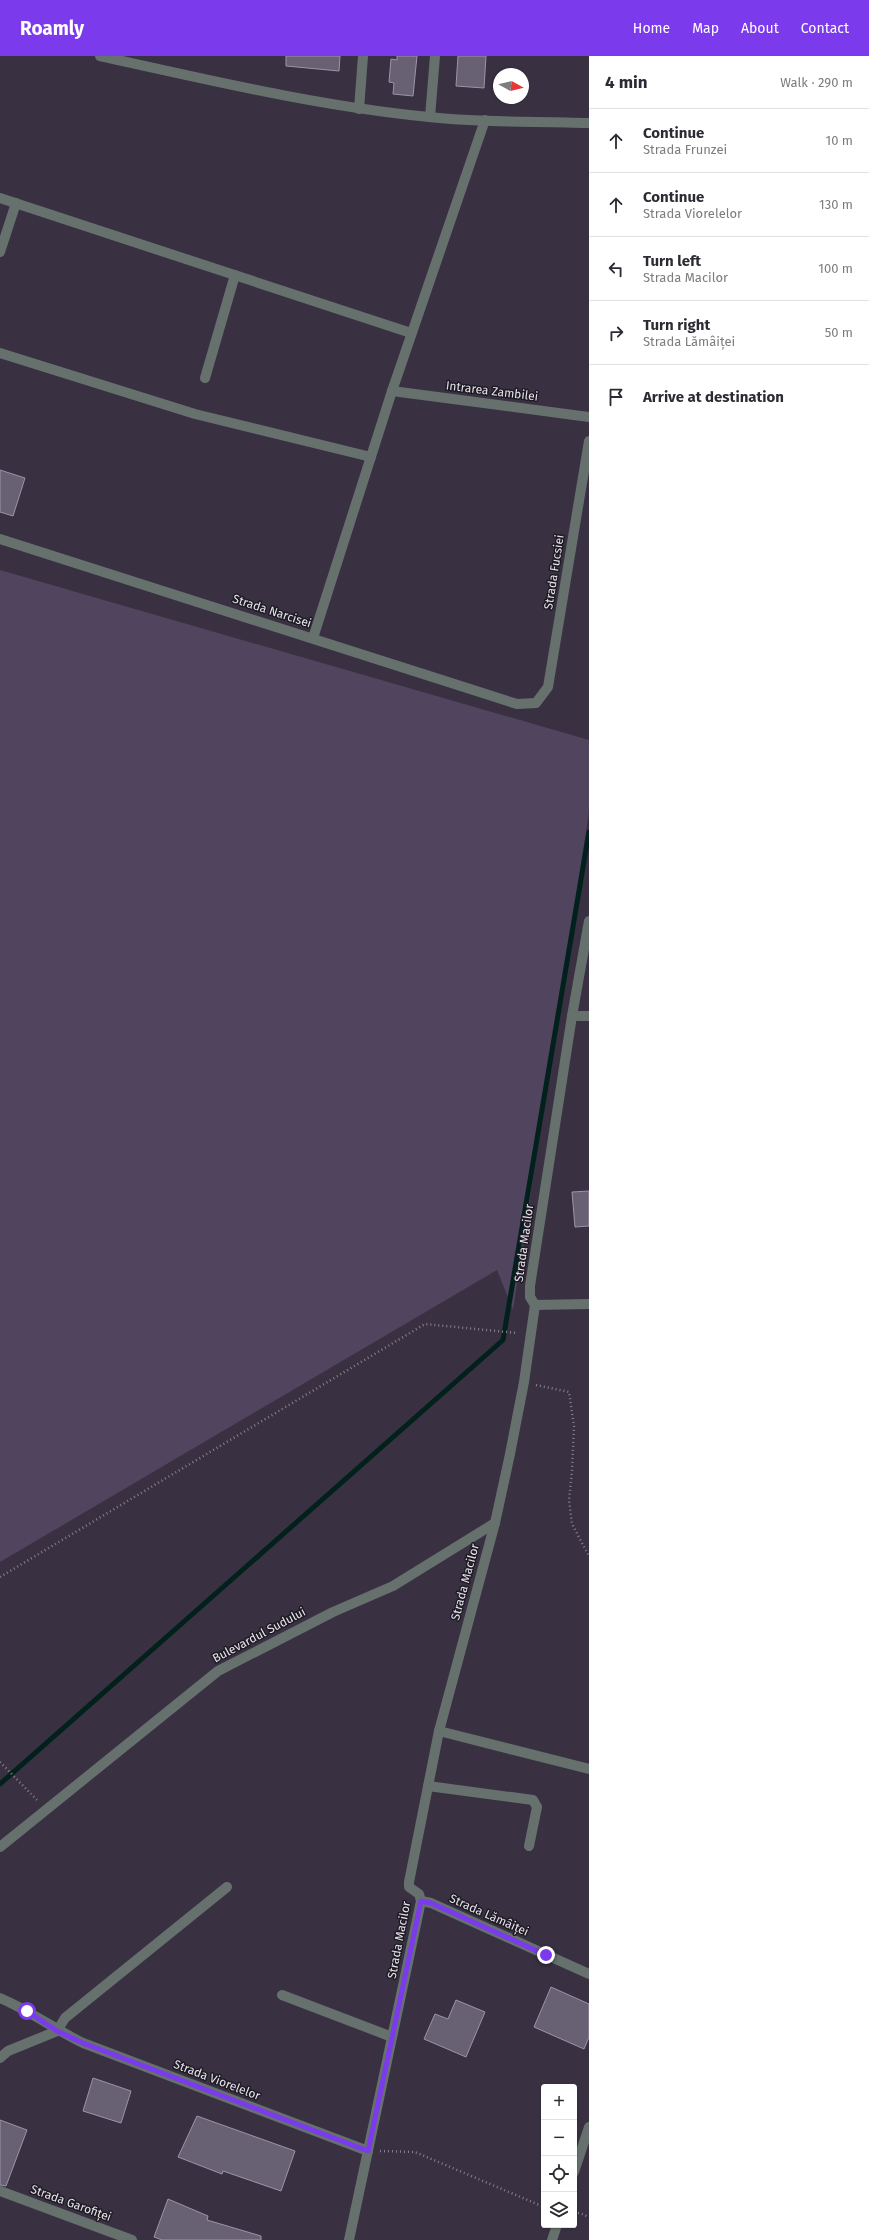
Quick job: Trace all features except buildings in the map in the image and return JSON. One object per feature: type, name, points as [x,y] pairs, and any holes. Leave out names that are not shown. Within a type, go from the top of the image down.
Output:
[{"type":"street","points":[[100,56],[296,98],[359,109],[430,117],[589,123]]},
{"type":"street","points":[[359,109],[363,56]]},
{"type":"street","points":[[430,117],[435,56]]},
{"type":"street","points":[[313,638],[411,333],[485,120]]},
{"type":"street","points":[[0,198],[411,333]]},
{"type":"street","points":[[0,252],[16,204]]},
{"type":"street","points":[[205,378],[235,275]]},
{"type":"street","points":[[0,353],[195,414],[370,457]]},
{"type":"street","name":"Intrarea Zambilei","points":[[392,391],[589,417]]},
{"type":"street","name":"Strada Fucsiei","points":[[536,703],[548,687],[589,441]]},
{"type":"street","name":"Strada Narcisei","points":[[0,539],[517,704],[536,703]]},
{"type":"street","name":"Strada Macilor","points":[[349,2240],[421,1901],[419,1894],[409,1887],[409,1882],[439,1731],[495,1523],[524,1382],[535,1305],[530,1297],[530,1286],[572,1016],[589,921]]},
{"type":"street","points":[[572,1016],[589,1016]]},
{"type":"street","points":[[535,1305],[589,1304]]},
{"type":"street","name":"Bulevardul Sudului","points":[[0,1847],[218,1670],[333,1612],[393,1586],[495,1523]]},
{"type":"street","points":[[439,1731],[589,1769]]},
{"type":"street","points":[[428,1786],[533,1800],[537,1807],[529,1846]]},
{"type":"street","points":[[0,2058],[8,2051],[57,2031],[65,2018],[227,1886]]},
{"type":"street","name":"Strada Lămâiței","points":[[421,1901],[431,1903],[589,1974]]},
{"type":"street","points":[[282,1995],[392,2037]]},
{"type":"street","name":"Strada Viorelelor","points":[[0,1998],[16,2004],[57,2031],[83,2043],[368,2151]]},
{"type":"street","points":[[577,2163],[589,2127]]},
{"type":"street","name":"Strada Garofiței","points":[[0,2191],[132,2240]]},
{"type":"street","points":[[552,2240],[556,2228]]},
{"type":"path","points":[[0,1577],[425,1324],[513,1332]]},
{"type":"path","points":[[524,1382],[569,1392],[574,1426],[569,1500],[572,1524],[589,1556]]},
{"type":"path","points":[[0,1762],[47,1810]]},
{"type":"path","points":[[368,2151],[415,2152],[541,2206]]},
{"type":"path","points":[[577,2213],[589,2217]]},
{"type":"shaded area","points":[[0,570],[589,740],[589,812],[513,1310],[497,1270],[0,1562]]},
{"type":"waterway","points":[[0,1784],[503,1340],[589,832]]},
{"type":"route","points":[[27,2011],[57,2031],[83,2043],[368,2151],[421,1901],[431,1903],[546,1955]]}]
